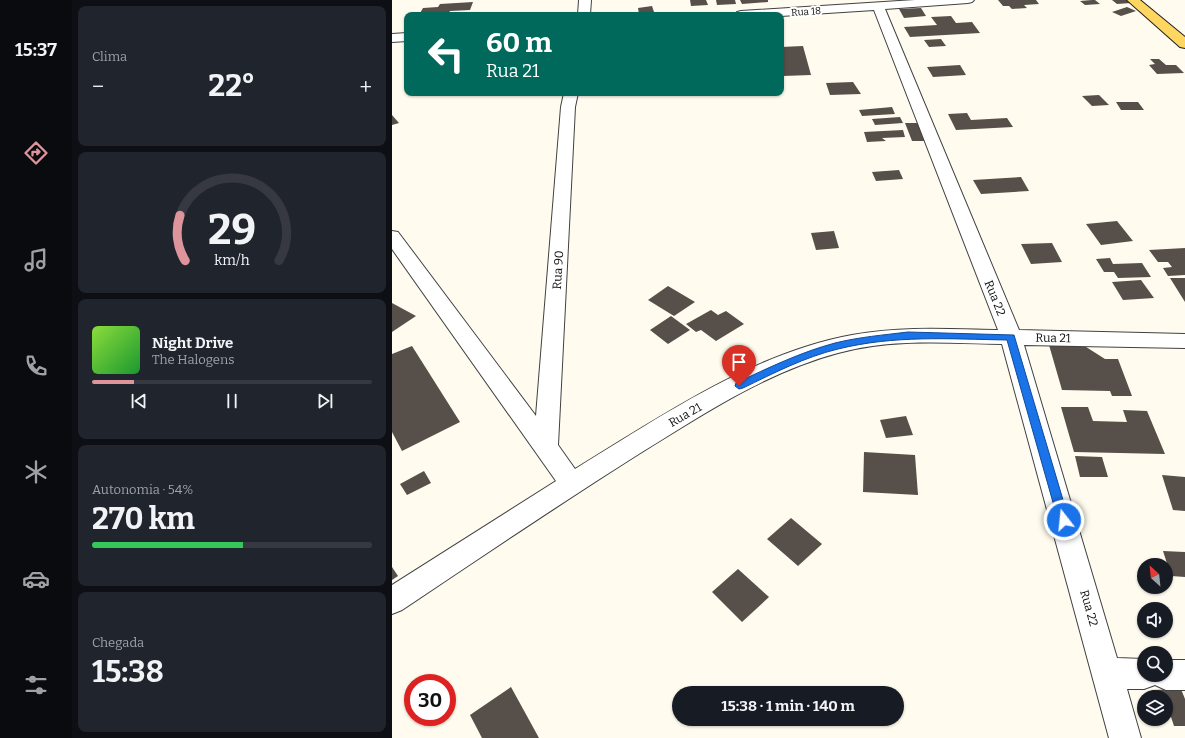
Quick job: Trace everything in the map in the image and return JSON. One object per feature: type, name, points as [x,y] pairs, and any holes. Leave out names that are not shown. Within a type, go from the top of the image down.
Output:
[{"type":"main road","points":[[1133,0],[1185,44]]},
{"type":"street","points":[[584,12],[585,0]]},
{"type":"street","name":"Rua 18","points":[[784,12],[968,0]]},
{"type":"street","name":"Rua 22","points":[[878,6],[1011,337],[1125,738]]},
{"type":"street","points":[[392,38],[404,37]]},
{"type":"street","name":"Rua 90","points":[[546,447],[568,107],[570,96]]},
{"type":"street","points":[[392,236],[546,447],[570,483]]},
{"type":"street","name":"Rua 21","points":[[392,602],[570,483],[691,410],[791,361],[836,346],[908,335],[1185,341]]},
{"type":"street","points":[[1107,673],[1137,674]]},
{"type":"street","points":[[1173,675],[1185,675]]},
{"type":"building","points":[[690,0],[706,0],[708,5],[691,6]]},
{"type":"building","points":[[716,0],[735,0],[736,4],[717,5]]},
{"type":"building","points":[[740,0],[768,0],[768,2],[742,4]]},
{"type":"building","points":[[998,0],[1036,0],[1039,4],[1024,5],[1027,8],[1012,9],[1009,6],[1003,6]]},
{"type":"building","points":[[1095,0],[1100,4],[1085,5],[1080,1]]},
{"type":"building","points":[[1112,0],[1128,0],[1131,3],[1117,4]]},
{"type":"building","points":[[473,2],[470,10],[421,12],[423,8],[438,7],[440,4]]},
{"type":"building","points":[[652,6],[654,12],[639,12],[638,8]]},
{"type":"building","points":[[1127,7],[1136,11],[1121,16],[1112,12]]},
{"type":"building","points":[[921,8],[926,16],[904,18],[899,9]]},
{"type":"building","points":[[951,16],[956,23],[972,22],[980,33],[910,37],[904,27],[937,25],[931,17]]},
{"type":"building","points":[[941,39],[946,46],[929,47],[924,40]]},
{"type":"building","points":[[803,46],[811,75],[784,76],[784,47]]},
{"type":"building","points":[[1150,59],[1159,59],[1166,65],[1176,65],[1184,73],[1157,74],[1149,65],[1155,64]]},
{"type":"building","points":[[960,65],[966,75],[933,77],[927,67]]},
{"type":"building","points":[[853,82],[861,94],[830,95],[826,83]]},
{"type":"building","points":[[1099,95],[1109,105],[1092,106],[1082,96]]},
{"type":"building","points":[[1116,102],[1138,102],[1144,110],[1121,110]]},
{"type":"building","points":[[892,107],[895,114],[862,116],[859,110]]},
{"type":"building","points":[[967,113],[971,120],[1007,118],[1013,127],[956,130],[948,114]]},
{"type":"building","points":[[392,115],[399,123],[392,125]]},
{"type":"building","points":[[900,117],[903,123],[875,125],[872,119]]},
{"type":"building","points":[[905,123],[921,123],[928,141],[912,141]]},
{"type":"building","points":[[903,130],[905,137],[882,138],[886,141],[867,142],[864,132]]},
{"type":"building","points":[[899,170],[903,179],[876,181],[872,172]]},
{"type":"building","points":[[1021,177],[1029,191],[981,194],[973,180]]},
{"type":"building","points":[[1117,221],[1133,241],[1101,245],[1086,224]]},
{"type":"building","points":[[834,231],[839,248],[816,250],[811,233]]},
{"type":"building","points":[[1052,243],[1062,262],[1031,264],[1021,244]]},
{"type":"building","points":[[1185,248],[1185,275],[1168,276],[1163,268],[1172,267],[1168,262],[1158,262],[1149,250]]},
{"type":"building","points":[[1110,258],[1113,264],[1142,263],[1151,277],[1118,278],[1114,272],[1104,272],[1096,259]]},
{"type":"building","points":[[1170,278],[1185,278],[1185,302]]},
{"type":"building","points":[[1141,280],[1154,298],[1123,300],[1112,282]]},
{"type":"building","points":[[668,286],[695,302],[674,316],[648,300]]},
{"type":"building","points":[[392,303],[416,316],[392,332]]},
{"type":"building","points":[[711,310],[718,315],[726,311],[744,324],[716,341],[701,330],[696,332],[686,324]]},
{"type":"building","points":[[671,316],[690,330],[668,344],[650,330]]},
{"type":"building","points":[[1049,345],[1083,345],[1105,359],[1118,359],[1132,396],[1112,396],[1110,391],[1062,390]]},
{"type":"building","points":[[412,346],[460,422],[402,451],[392,432],[392,354]]},
{"type":"building","points":[[1061,407],[1088,407],[1093,421],[1127,422],[1123,410],[1147,411],[1165,454],[1074,452]]},
{"type":"building","points":[[906,416],[913,435],[886,438],[880,420]]},
{"type":"building","points":[[864,452],[915,455],[918,495],[863,492]]},
{"type":"building","points":[[1075,456],[1102,457],[1108,477],[1080,477]]},
{"type":"building","points":[[424,471],[431,483],[407,495],[400,484]]},
{"type":"building","points":[[1162,475],[1185,477],[1185,511],[1173,510]]},
{"type":"building","points":[[791,518],[822,544],[798,566],[767,539]]},
{"type":"building","points":[[1163,551],[1185,552],[1185,577],[1173,576],[1173,558],[1165,558]]},
{"type":"building","points":[[392,567],[398,576],[392,580]]},
{"type":"building","points":[[738,569],[769,597],[742,622],[712,592]]},
{"type":"building","points":[[511,687],[539,738],[482,738],[470,715]]},
{"type":"building","points":[[1181,689],[1185,699],[1185,726],[1174,726],[1173,723],[1173,690],[1152,690]]},
{"type":"route","points":[[739,386],[791,361],[836,346],[869,340],[908,335],[1011,337],[1064,520]]}]
